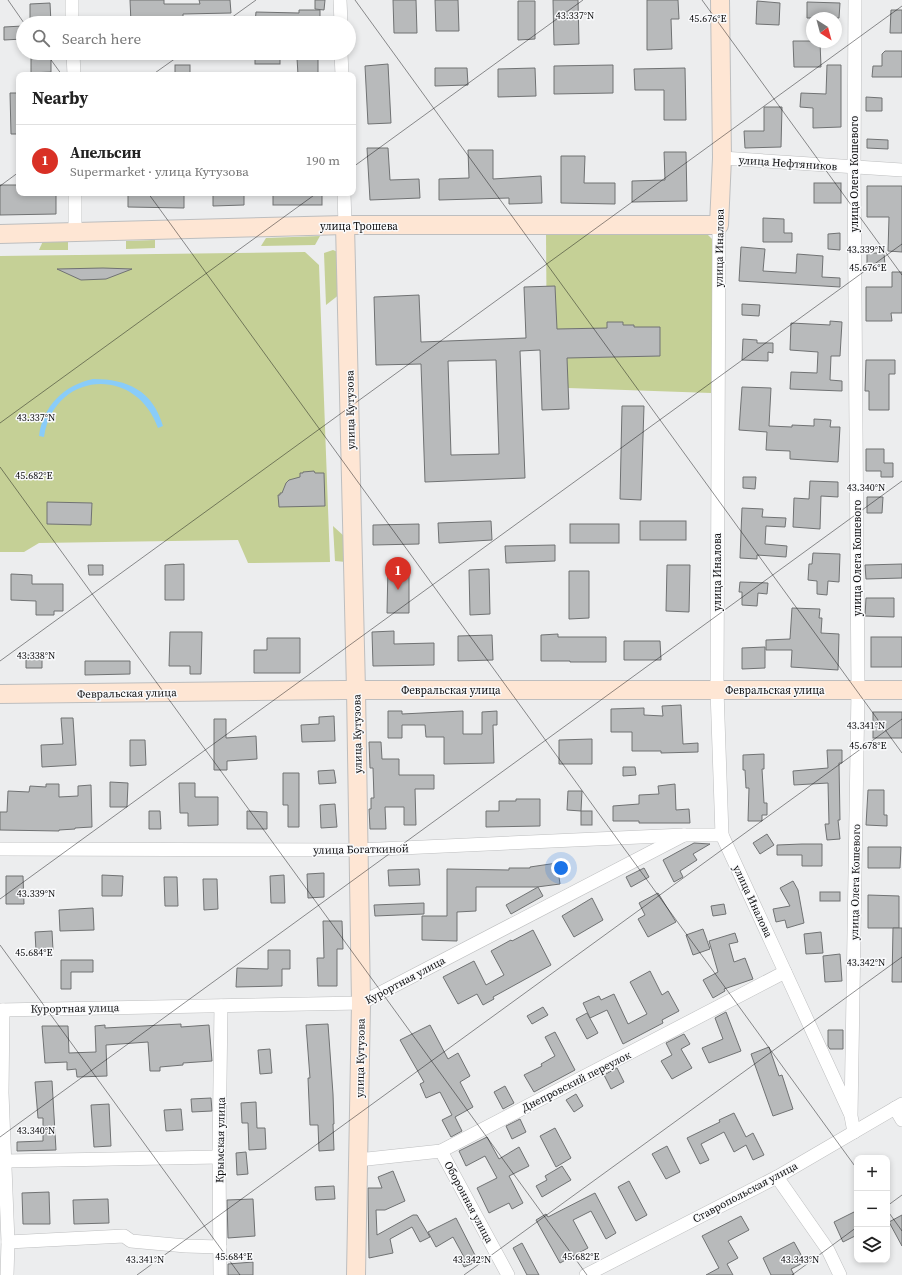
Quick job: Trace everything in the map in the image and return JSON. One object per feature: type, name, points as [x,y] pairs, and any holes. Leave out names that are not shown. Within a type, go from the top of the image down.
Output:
[{"type":"street","points":[[72,0],[72,16]]},
{"type":"street","points":[[340,0],[341,16]]},
{"type":"street","name":"улица Иналова","points":[[720,0],[722,158],[719,224],[717,690],[722,834],[851,1116]]},
{"type":"street","name":"улица Олега Кошевого","points":[[851,1116],[858,691],[854,167],[855,0]]},
{"type":"street","points":[[73,60],[74,72]]},
{"type":"street","points":[[341,60],[342,72]]},
{"type":"street","name":"улица Нефтяников","points":[[722,158],[902,170]]},
{"type":"street","points":[[75,196],[75,232]]},
{"type":"street","name":"улица Кутузова","points":[[344,196],[356,690],[361,1004],[356,1275]]},
{"type":"street","name":"улица Трошева","points":[[0,234],[345,225],[719,224]]},
{"type":"street","name":"Февральская улица","points":[[0,694],[356,690],[902,690]]},
{"type":"street","name":"улица Богаткиной","points":[[0,849],[358,850],[722,834]]},
{"type":"street","name":"Курортная улица","points":[[1,1010],[361,1004],[684,835]]},
{"type":"street","name":"Днепровский переулок","points":[[358,1160],[441,1151],[785,972]]},
{"type":"street","name":"Крымская улица","points":[[220,1275],[219,1157],[221,1006]]},
{"type":"street","points":[[1,1010],[2,1093],[8,1242],[7,1275]]},
{"type":"street","points":[[899,1106],[902,1120]]},
{"type":"street","name":"Ставропольская улица","points":[[586,1275],[777,1177],[899,1106]]},
{"type":"street","points":[[851,1116],[854,1132]]},
{"type":"street","name":"Оборонная улица","points":[[441,1151],[508,1275]]},
{"type":"street","points":[[5,1161],[219,1157]]},
{"type":"street","points":[[777,1177],[828,1250],[840,1275]]},
{"type":"street","points":[[8,1242],[124,1236],[131,1241],[186,1246],[220,1247]]},
{"type":"green space","points":[[546,232],[706,233],[714,243],[711,393],[568,388],[547,370]]},
{"type":"green space","points":[[320,236],[315,245],[261,246],[266,238]]},
{"type":"green space","points":[[155,240],[155,248],[126,249],[126,241]]},
{"type":"green space","points":[[43,241],[68,241],[68,250],[39,250]]},
{"type":"green space","points":[[333,250],[340,253],[340,294],[326,305],[324,253]]},
{"type":"green space","points":[[305,252],[319,265],[330,562],[248,563],[238,540],[39,543],[24,552],[0,552],[0,256]]},
{"type":"green space","points":[[333,526],[345,537],[346,562],[335,561]]},
{"type":"water","points":[[93,379],[117,381],[137,389],[153,404],[159,414],[163,426],[158,428],[147,408],[132,394],[115,386],[96,384],[79,389],[63,399],[51,415],[44,437],[39,436],[45,415],[57,398],[73,386]]},
{"type":"building","points":[[130,0],[164,0],[164,4],[200,4],[199,0],[230,0],[231,13],[183,14],[183,16],[131,16]]},
{"type":"building","points":[[315,0],[325,0],[324,10],[315,9]]},
{"type":"building","points":[[393,0],[416,0],[417,33],[394,33]]},
{"type":"building","points":[[435,0],[458,0],[459,31],[436,31]]},
{"type":"building","points":[[553,0],[578,0],[579,44],[554,45]]},
{"type":"building","points":[[647,0],[678,0],[679,19],[671,19],[672,49],[647,50]]},
{"type":"building","points":[[518,1],[535,1],[535,39],[518,40]]},
{"type":"building","points":[[757,1],[780,3],[779,25],[756,24]]},
{"type":"building","points":[[807,2],[840,3],[839,12],[807,12]]},
{"type":"building","points":[[50,3],[51,16],[30,16],[30,4]]},
{"type":"building","points":[[299,10],[320,10],[320,16],[256,16],[256,12],[299,13]]},
{"type":"building","points":[[891,10],[902,10],[902,33],[890,33]]},
{"type":"building","points":[[16,26],[16,39],[4,40],[4,27]]},
{"type":"building","points":[[793,41],[806,41],[806,48],[820,48],[821,67],[794,67]]},
{"type":"building","points":[[885,51],[902,51],[902,77],[872,77],[873,66],[882,66],[882,54]]},
{"type":"building","points":[[31,60],[51,60],[51,72],[31,72]]},
{"type":"building","points":[[255,60],[280,60],[280,64],[255,64]]},
{"type":"building","points":[[297,60],[318,60],[318,72],[298,72]]},
{"type":"building","points":[[388,64],[391,123],[368,124],[365,66]]},
{"type":"building","points":[[175,65],[190,65],[190,72],[175,72]]},
{"type":"building","points":[[613,65],[613,93],[554,94],[554,66]]},
{"type":"building","points":[[827,65],[841,65],[841,127],[813,128],[813,108],[800,107],[801,93],[826,94]]},
{"type":"building","points":[[435,68],[467,68],[468,85],[435,86]]},
{"type":"building","points":[[535,68],[536,96],[498,97],[498,69]]},
{"type":"building","points":[[685,68],[686,120],[664,120],[664,90],[635,90],[634,69]]},
{"type":"building","points":[[10,93],[16,93],[16,134],[11,134]]},
{"type":"building","points":[[866,97],[882,98],[882,111],[866,111]]},
{"type":"building","points":[[764,107],[782,107],[781,147],[745,148],[744,131],[764,131]]},
{"type":"building","points":[[867,139],[888,140],[888,149],[867,148]]},
{"type":"building","points":[[367,148],[388,148],[390,180],[419,179],[420,198],[370,200]]},
{"type":"building","points":[[468,150],[493,150],[493,179],[541,176],[542,203],[509,204],[509,198],[439,200],[439,179],[469,178]]},
{"type":"building","points":[[664,152],[686,152],[687,201],[632,202],[632,181],[665,180]]},
{"type":"building","points":[[561,156],[585,156],[584,183],[615,183],[615,204],[561,203]]},
{"type":"building","points":[[814,183],[841,183],[841,203],[814,203]]},
{"type":"building","points":[[0,185],[16,185],[16,196],[56,196],[56,214],[0,215]]},
{"type":"building","points":[[867,186],[902,186],[902,252],[888,251],[889,217],[867,217]]},
{"type":"building","points":[[128,196],[184,196],[184,208],[128,207]]},
{"type":"building","points":[[213,196],[244,196],[244,205],[213,206]]},
{"type":"building","points":[[273,196],[322,196],[322,205],[273,205]]},
{"type":"building","points":[[763,218],[784,219],[784,233],[792,233],[792,242],[763,242]]},
{"type":"building","points":[[840,233],[840,250],[828,249],[828,234]]},
{"type":"building","points":[[741,247],[765,249],[763,271],[796,273],[797,254],[823,256],[822,277],[840,278],[840,287],[739,281]]},
{"type":"building","points":[[867,253],[884,253],[885,266],[867,266]]},
{"type":"building","points":[[57,269],[132,269],[106,279],[81,280]]},
{"type":"building","points":[[892,272],[902,272],[902,313],[891,313],[892,321],[866,321],[866,287],[892,287]]},
{"type":"building","points":[[555,286],[557,329],[607,328],[607,322],[623,322],[623,325],[634,325],[634,327],[660,327],[660,356],[567,358],[569,409],[542,410],[540,350],[520,351],[525,478],[425,482],[421,364],[376,365],[374,297],[419,295],[421,342],[526,338],[524,287]],"holes":[[[496,360],[499,454],[451,455],[448,361]]]},
{"type":"building","points":[[742,304],[760,305],[759,316],[742,315]]},
{"type":"building","points":[[830,321],[842,322],[840,356],[831,356],[830,380],[842,381],[842,391],[790,389],[791,372],[817,373],[818,352],[790,350],[791,323],[830,325]]},
{"type":"building","points":[[743,339],[757,340],[757,343],[773,343],[773,353],[768,352],[768,361],[742,360]]},
{"type":"building","points":[[866,360],[895,360],[895,374],[889,374],[889,410],[869,410],[869,391],[865,391]]},
{"type":"building","points":[[742,387],[771,388],[769,426],[814,426],[814,419],[831,420],[830,427],[840,427],[838,462],[790,459],[790,451],[766,450],[767,432],[739,430]]},
{"type":"building","points":[[622,406],[644,406],[641,500],[620,499]]},
{"type":"building","points":[[866,449],[884,449],[884,463],[893,463],[893,477],[881,477],[881,471],[866,471]]},
{"type":"building","points":[[314,471],[315,473],[324,473],[325,506],[279,507],[278,495],[282,493],[286,483],[289,480],[300,477],[300,473]]},
{"type":"building","points":[[743,477],[756,477],[755,489],[743,488]]},
{"type":"building","points":[[810,481],[838,482],[838,497],[821,496],[820,529],[793,527],[794,498],[809,499]]},
{"type":"building","points":[[867,497],[883,497],[882,513],[867,513]]},
{"type":"building","points":[[47,502],[92,503],[91,525],[47,524]]},
{"type":"building","points":[[742,508],[763,509],[762,517],[786,518],[785,527],[766,526],[765,544],[787,546],[786,557],[757,555],[757,559],[740,558]]},
{"type":"building","points":[[491,521],[492,540],[439,543],[438,523]]},
{"type":"building","points":[[640,521],[686,521],[686,540],[640,540]]},
{"type":"building","points":[[419,524],[419,544],[373,545],[373,525]]},
{"type":"building","points":[[570,524],[619,524],[619,543],[570,543]]},
{"type":"building","points":[[555,545],[555,561],[506,563],[505,546]]},
{"type":"building","points":[[813,553],[840,554],[839,582],[828,581],[827,595],[817,594],[817,581],[808,580],[809,564],[812,564]]},
{"type":"building","points":[[184,564],[184,600],[165,600],[165,565]]},
{"type":"building","points":[[902,564],[902,578],[866,579],[865,565]]},
{"type":"building","points":[[88,565],[103,565],[103,575],[89,575]]},
{"type":"building","points":[[667,565],[690,565],[689,612],[666,611]]},
{"type":"building","points":[[388,566],[409,566],[409,613],[387,613]]},
{"type":"building","points":[[489,569],[490,614],[470,615],[469,570]]},
{"type":"building","points":[[569,571],[589,571],[589,618],[569,619]]},
{"type":"building","points":[[11,574],[32,575],[32,584],[63,584],[63,611],[54,611],[54,615],[36,615],[36,601],[11,600]]},
{"type":"building","points":[[740,582],[768,583],[767,594],[758,593],[757,606],[742,605],[742,592],[739,592]]},
{"type":"building","points":[[866,598],[894,598],[894,617],[865,616]]},
{"type":"building","points":[[792,608],[820,609],[819,618],[822,618],[821,633],[839,634],[838,670],[791,667],[792,650],[766,650],[766,640],[790,639]]},
{"type":"building","points":[[394,631],[394,644],[434,643],[434,665],[373,666],[372,632]]},
{"type":"building","points":[[170,632],[202,632],[201,674],[190,674],[190,666],[169,666]]},
{"type":"building","points":[[558,634],[558,637],[606,637],[606,662],[541,661],[541,635]]},
{"type":"building","points":[[492,635],[493,660],[458,661],[458,636]]},
{"type":"building","points":[[871,637],[902,637],[902,667],[871,667]]},
{"type":"building","points":[[267,638],[300,638],[300,673],[254,673],[254,650],[267,650]]},
{"type":"building","points":[[624,641],[660,641],[661,660],[624,660]]},
{"type":"building","points":[[765,647],[765,668],[742,669],[742,648]]},
{"type":"building","points":[[42,654],[42,668],[26,668],[26,655]]},
{"type":"building","points":[[85,661],[130,661],[130,674],[85,675]]},
{"type":"building","points":[[681,705],[683,744],[698,743],[698,752],[661,753],[661,751],[632,751],[632,732],[611,732],[611,709],[644,708],[644,715],[663,716],[662,706]]},
{"type":"building","points":[[388,711],[402,711],[402,714],[463,711],[463,734],[482,734],[482,712],[497,711],[497,725],[493,725],[494,763],[444,764],[444,737],[426,737],[425,725],[402,725],[402,738],[388,738]]},
{"type":"building","points":[[873,712],[902,712],[902,738],[873,738]]},
{"type":"building","points":[[334,716],[335,741],[302,742],[301,725],[319,724],[319,717]]},
{"type":"building","points":[[61,718],[73,718],[76,765],[42,767],[41,745],[63,744]]},
{"type":"building","points":[[214,719],[226,719],[226,738],[256,736],[257,759],[227,761],[227,770],[214,770]]},
{"type":"building","points":[[592,739],[592,764],[559,764],[559,740]]},
{"type":"building","points":[[130,740],[145,740],[146,765],[130,766]]},
{"type":"building","points":[[369,742],[381,742],[382,759],[399,759],[399,775],[434,775],[434,789],[415,789],[416,825],[404,825],[404,807],[385,807],[386,829],[370,829],[369,809],[371,809],[371,798],[374,798],[373,768],[370,768]]},
{"type":"building","points":[[827,750],[842,750],[842,763],[839,763],[840,820],[838,820],[840,839],[827,840],[825,824],[829,824],[828,783],[794,785],[793,771],[828,768]]},
{"type":"building","points":[[764,754],[764,769],[762,769],[764,803],[767,803],[767,815],[762,815],[762,821],[748,821],[749,788],[746,788],[745,770],[743,770],[743,755]]},
{"type":"building","points":[[623,767],[635,767],[636,775],[623,776]]},
{"type":"building","points":[[334,770],[336,783],[319,784],[318,771]]},
{"type":"building","points":[[283,773],[299,773],[299,827],[288,827],[288,805],[283,805]]},
{"type":"building","points":[[110,782],[128,783],[127,807],[110,807]]},
{"type":"building","points":[[179,783],[195,783],[195,797],[218,797],[218,825],[188,826],[188,813],[180,813]]},
{"type":"building","points":[[46,784],[59,784],[59,797],[78,796],[78,786],[91,785],[92,827],[59,831],[0,830],[0,812],[7,812],[8,791],[29,792],[30,786],[46,787]]},
{"type":"building","points":[[675,784],[676,810],[689,809],[690,823],[639,823],[639,821],[613,821],[613,806],[639,804],[639,795],[659,794],[658,786]]},
{"type":"building","points":[[868,790],[884,790],[884,815],[887,815],[887,826],[866,825]]},
{"type":"building","points":[[568,791],[582,791],[581,811],[567,810]]},
{"type":"building","points":[[516,799],[540,799],[540,826],[486,827],[486,811],[499,811],[499,801],[516,801]]},
{"type":"building","points":[[335,804],[337,827],[321,828],[320,805]]},
{"type":"building","points":[[149,811],[160,811],[161,829],[149,829]]},
{"type":"building","points":[[247,811],[267,812],[267,829],[247,829]]},
{"type":"building","points":[[581,811],[592,811],[592,825],[581,825]]},
{"type":"building","points":[[767,834],[774,845],[760,854],[753,843]]},
{"type":"building","points":[[694,843],[710,844],[693,854],[697,860],[680,871],[683,877],[674,882],[663,860]]},
{"type":"building","points":[[822,844],[822,866],[802,866],[802,855],[777,855],[777,845]]},
{"type":"building","points":[[868,847],[901,847],[900,868],[868,868]]},
{"type":"building","points":[[557,863],[560,884],[537,887],[476,887],[476,911],[457,912],[457,941],[422,940],[422,916],[447,916],[447,869],[509,870],[509,868],[530,868]]},
{"type":"building","points":[[644,868],[649,877],[631,887],[626,877]]},
{"type":"building","points":[[419,869],[420,885],[389,886],[388,870]]},
{"type":"building","points":[[324,873],[324,897],[308,898],[307,874]]},
{"type":"building","points":[[102,875],[123,876],[122,896],[102,896]]},
{"type":"building","points":[[284,875],[285,903],[271,903],[270,876]]},
{"type":"building","points":[[6,876],[23,876],[24,904],[6,904]]},
{"type":"building","points":[[164,877],[177,877],[178,906],[165,906]]},
{"type":"building","points":[[203,879],[217,879],[218,909],[204,910]]},
{"type":"building","points":[[793,881],[798,890],[804,923],[787,928],[785,920],[776,922],[773,909],[790,906],[780,888]]},
{"type":"building","points":[[538,887],[543,896],[511,914],[506,905]]},
{"type":"building","points":[[820,892],[840,892],[840,901],[820,901]]},
{"type":"building","points":[[658,893],[676,922],[648,937],[638,919],[645,915],[639,903]]},
{"type":"building","points":[[868,895],[899,896],[899,928],[868,928]]},
{"type":"building","points":[[592,898],[603,920],[574,937],[562,916]]},
{"type":"building","points":[[424,903],[424,914],[375,916],[374,905]]},
{"type":"building","points":[[724,904],[726,914],[713,916],[711,906]]},
{"type":"building","points":[[93,908],[94,930],[60,931],[59,910]]},
{"type":"building","points":[[323,921],[342,921],[343,949],[337,949],[337,986],[318,986],[317,958],[324,958]]},
{"type":"building","points":[[893,928],[902,928],[902,982],[892,982]]},
{"type":"building","points":[[703,929],[710,949],[693,955],[686,935]]},
{"type":"building","points":[[533,930],[551,965],[493,997],[494,999],[483,1005],[477,994],[458,1004],[443,977],[474,961],[486,985],[504,975],[491,951]]},
{"type":"building","points":[[52,931],[53,950],[36,951],[35,932]]},
{"type":"building","points":[[821,932],[823,953],[806,954],[804,934]]},
{"type":"building","points":[[735,933],[738,942],[729,944],[734,962],[745,958],[753,979],[724,989],[725,991],[713,998],[703,980],[718,972],[709,941]]},
{"type":"building","points":[[268,950],[290,950],[290,969],[282,969],[282,986],[236,987],[237,968],[268,969]]},
{"type":"building","points":[[840,954],[842,981],[825,982],[823,956]]},
{"type":"building","points":[[61,960],[93,960],[93,972],[71,972],[71,989],[61,989]]},
{"type":"building","points":[[650,971],[662,995],[668,991],[679,1011],[662,1020],[663,1023],[623,1044],[607,1010],[590,1018],[583,1003],[599,996],[601,1000],[614,994],[628,1024],[647,1014],[630,982]]},
{"type":"building","points":[[543,1007],[548,1015],[532,1024],[527,1016]]},
{"type":"building","points":[[726,1012],[741,1051],[709,1063],[702,1048],[723,1039],[715,1018]]},
{"type":"building","points":[[587,1013],[598,1033],[587,1039],[576,1019]]},
{"type":"building","points":[[181,1024],[181,1027],[209,1025],[212,1061],[183,1063],[183,1065],[160,1067],[160,1071],[150,1071],[148,1042],[106,1045],[107,1076],[77,1077],[76,1069],[67,1070],[67,1062],[45,1063],[42,1026],[68,1026],[69,1053],[96,1052],[95,1026],[105,1025],[105,1028]]},
{"type":"building","points":[[328,1024],[333,1094],[334,1150],[319,1151],[318,1125],[310,1125],[308,1078],[310,1078],[306,1025]]},
{"type":"building","points":[[430,1025],[448,1059],[458,1053],[470,1076],[460,1082],[473,1107],[455,1117],[462,1131],[451,1137],[442,1120],[452,1115],[440,1092],[426,1098],[420,1084],[424,1082],[400,1040]]},
{"type":"building","points":[[828,1030],[843,1030],[843,1049],[830,1049],[828,1046]]},
{"type":"building","points":[[555,1032],[575,1070],[534,1092],[524,1075],[542,1066],[541,1064],[555,1056],[545,1037]]},
{"type":"building","points":[[684,1034],[690,1044],[681,1049],[692,1068],[672,1079],[661,1061],[672,1055],[666,1043]]},
{"type":"building","points":[[769,1047],[779,1076],[782,1075],[793,1109],[773,1116],[751,1054]]},
{"type":"building","points":[[270,1049],[272,1073],[260,1074],[258,1050]]},
{"type":"building","points":[[617,1068],[624,1082],[611,1089],[604,1075]]},
{"type":"building","points":[[52,1081],[56,1150],[17,1151],[17,1142],[43,1141],[43,1118],[38,1118],[35,1082]]},
{"type":"building","points":[[505,1086],[514,1103],[503,1109],[494,1092]]},
{"type":"building","points":[[576,1094],[583,1106],[574,1112],[566,1100]]},
{"type":"building","points":[[211,1098],[212,1111],[192,1112],[191,1099]]},
{"type":"building","points":[[256,1102],[257,1128],[265,1128],[266,1149],[249,1150],[248,1123],[242,1123],[241,1103]]},
{"type":"building","points":[[109,1104],[111,1146],[94,1147],[91,1105]]},
{"type":"building","points":[[181,1109],[183,1130],[166,1131],[164,1110]]},
{"type":"building","points":[[734,1113],[746,1137],[753,1133],[764,1155],[753,1160],[746,1145],[734,1152],[724,1132],[701,1144],[709,1160],[700,1164],[687,1138],[720,1122],[719,1120]]},
{"type":"building","points":[[520,1119],[526,1132],[512,1139],[506,1126]]},
{"type":"building","points":[[555,1128],[571,1158],[556,1167],[540,1136]]},
{"type":"building","points":[[487,1137],[499,1159],[519,1147],[529,1166],[509,1176],[523,1203],[512,1209],[509,1203],[489,1213],[477,1188],[497,1178],[485,1156],[466,1166],[459,1151]]},
{"type":"building","points":[[667,1146],[680,1172],[666,1179],[652,1154]]},
{"type":"building","points":[[246,1152],[248,1174],[237,1175],[236,1153]]},
{"type":"building","points":[[562,1166],[571,1180],[542,1197],[536,1186],[547,1180],[545,1176]]},
{"type":"building","points":[[393,1171],[405,1201],[385,1210],[376,1210],[377,1235],[413,1215],[417,1215],[430,1237],[420,1242],[412,1227],[390,1239],[393,1253],[369,1258],[368,1188],[382,1188],[378,1177]]},
{"type":"building","points":[[629,1181],[647,1215],[636,1221],[618,1187]]},
{"type":"building","points":[[334,1186],[335,1199],[316,1200],[315,1187]]},
{"type":"building","points":[[49,1192],[50,1224],[23,1224],[22,1193]]},
{"type":"building","points":[[595,1193],[616,1233],[606,1239],[591,1211],[573,1220],[588,1248],[560,1263],[536,1220],[546,1214],[548,1217]]},
{"type":"building","points":[[108,1199],[109,1223],[74,1224],[73,1200]]},
{"type":"building","points":[[253,1199],[255,1236],[228,1238],[227,1200]]},
{"type":"building","points":[[854,1212],[854,1236],[843,1242],[834,1222]]},
{"type":"building","points":[[902,1215],[902,1246],[890,1224],[890,1221]]},
{"type":"building","points":[[741,1216],[749,1230],[728,1241],[738,1258],[727,1264],[733,1275],[706,1275],[719,1268],[702,1236]]},
{"type":"building","points":[[456,1218],[478,1261],[464,1267],[460,1258],[464,1257],[453,1237],[436,1247],[428,1232]]},
{"type":"building","points":[[794,1242],[805,1262],[791,1269],[794,1275],[771,1275],[763,1258]]},
{"type":"building","points":[[522,1243],[539,1275],[527,1275],[513,1248]]},
{"type":"building","points":[[253,1262],[253,1275],[228,1275],[228,1264]]},
{"type":"place","name":"Апельсин","points":[[398,590]]}]
